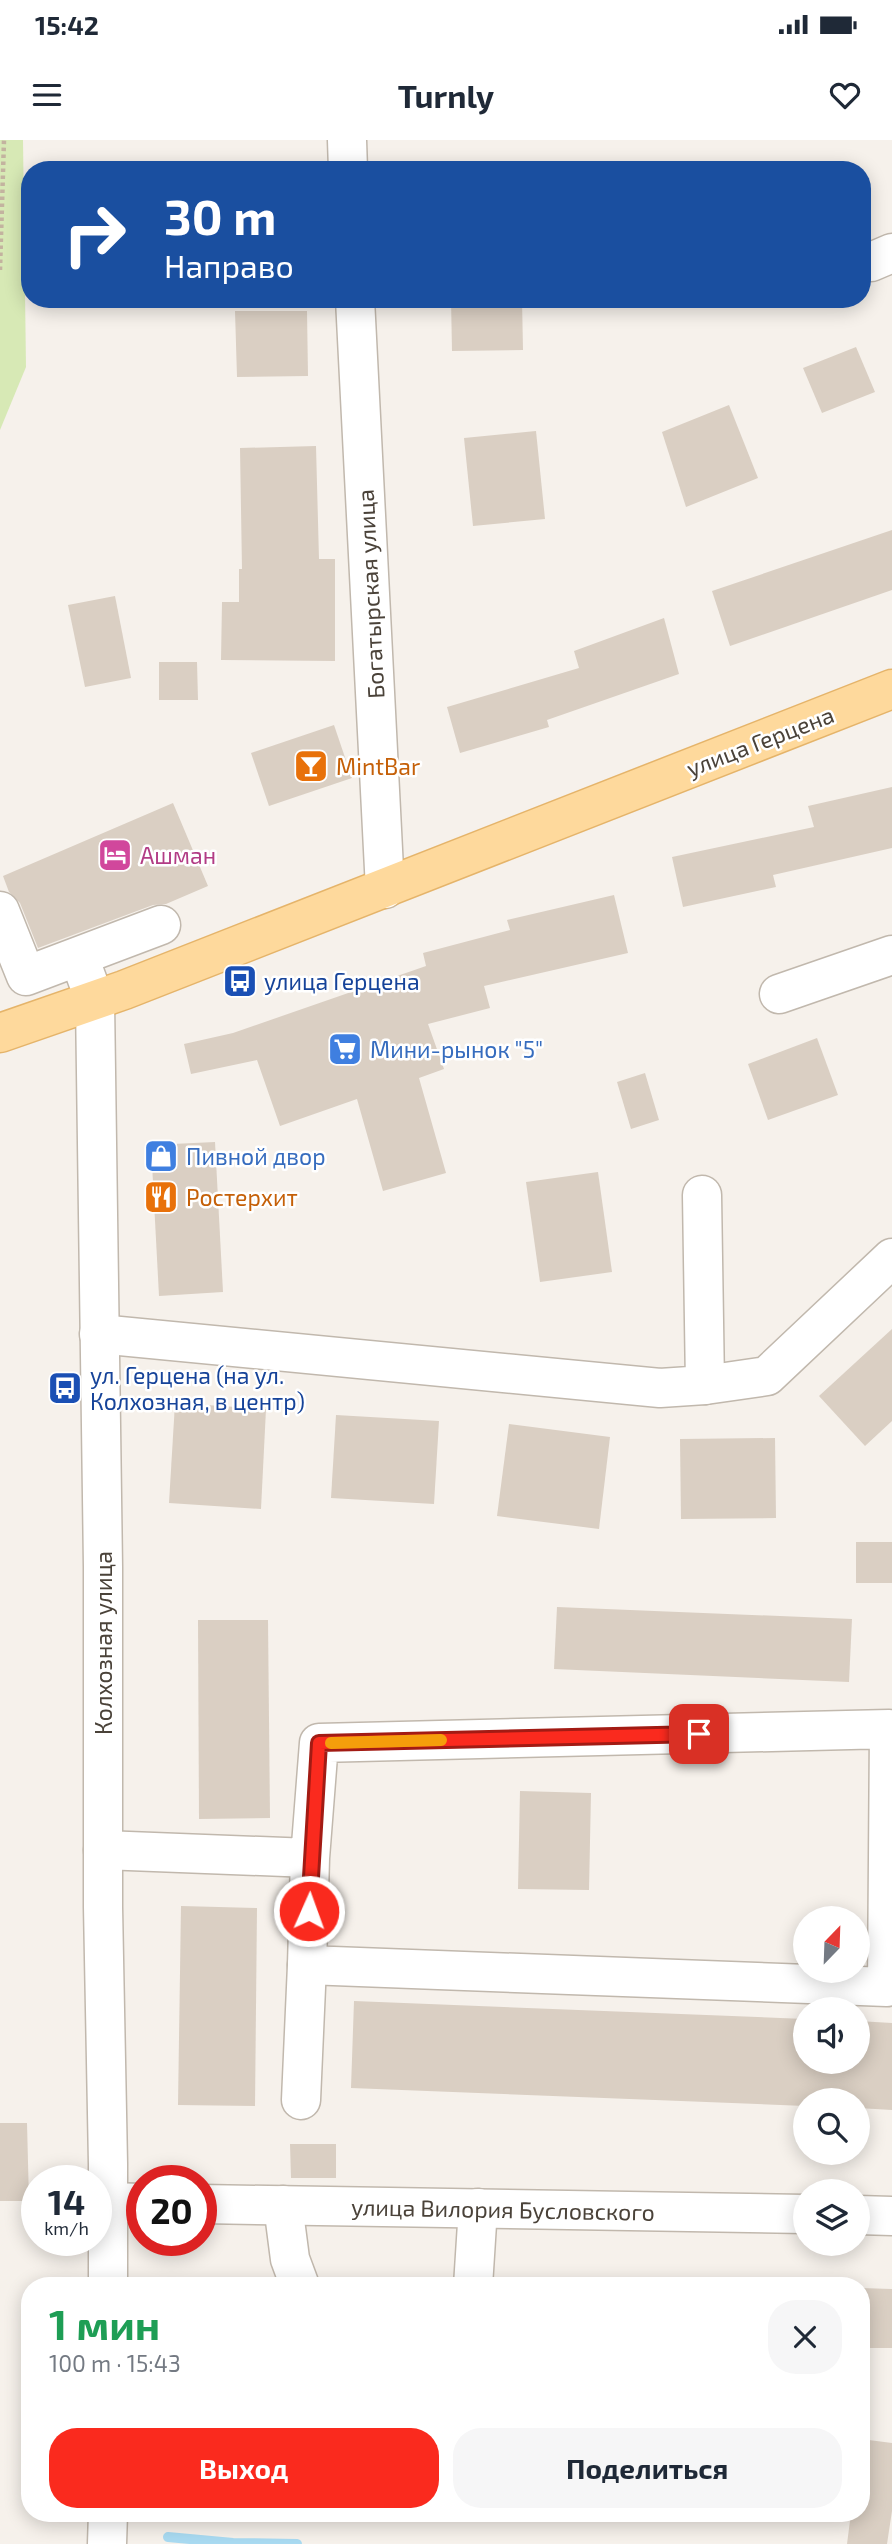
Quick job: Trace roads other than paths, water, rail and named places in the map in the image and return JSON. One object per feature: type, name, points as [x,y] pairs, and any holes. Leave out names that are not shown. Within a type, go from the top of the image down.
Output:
[{"type":"main road","name":"улица Герцена","points":[[0,1033],[95,1001],[892,689]]},
{"type":"street","points":[[346,140],[347,161]]},
{"type":"street","name":"Богатырская улица","points":[[355,308],[385,889]]},
{"type":"street","points":[[0,911],[26,976],[161,925]]},
{"type":"street","points":[[779,994],[892,955]]},
{"type":"street","name":"Колхозная улица","points":[[79,957],[95,1001],[103,1567],[103,1850],[125,2203],[110,2277]]},
{"type":"street","points":[[702,1195],[705,1385]]},
{"type":"street","points":[[99,1334],[660,1388],[705,1385],[766,1376],[892,1258]]},
{"type":"street","points":[[300,2100],[310,1858],[319,1743],[888,1729],[887,1987],[307,1965]]},
{"type":"street","points":[[103,1850],[310,1858]]},
{"type":"street","name":"улица Вилория Бусловского","points":[[217,2204],[793,2214]]},
{"type":"street","points":[[283,2205],[290,2259],[297,2277]]},
{"type":"street","points":[[474,2277],[478,2208]]},
{"type":"street","points":[[870,2215],[892,2216]]},
{"type":"street","points":[[107,2544],[108,2522]]},
{"type":"waterway","points":[[168,2537],[233,2543],[297,2544]]},
{"type":"place","name":"MintBar","points":[[311,766]]},
{"type":"place","name":"Ашман","points":[[115,855]]},
{"type":"place","name":"улица Герцена","points":[[240,981]]},
{"type":"place","name":"Мини-рынок \"5\"","points":[[345,1049]]},
{"type":"place","name":"Пивной двор","points":[[161,1156]]},
{"type":"place","name":"Ростерхит","points":[[161,1197]]},
{"type":"place","name":"ул. Герцена (на ул. Колхозная, в центр)","points":[[65,1388]]}]
